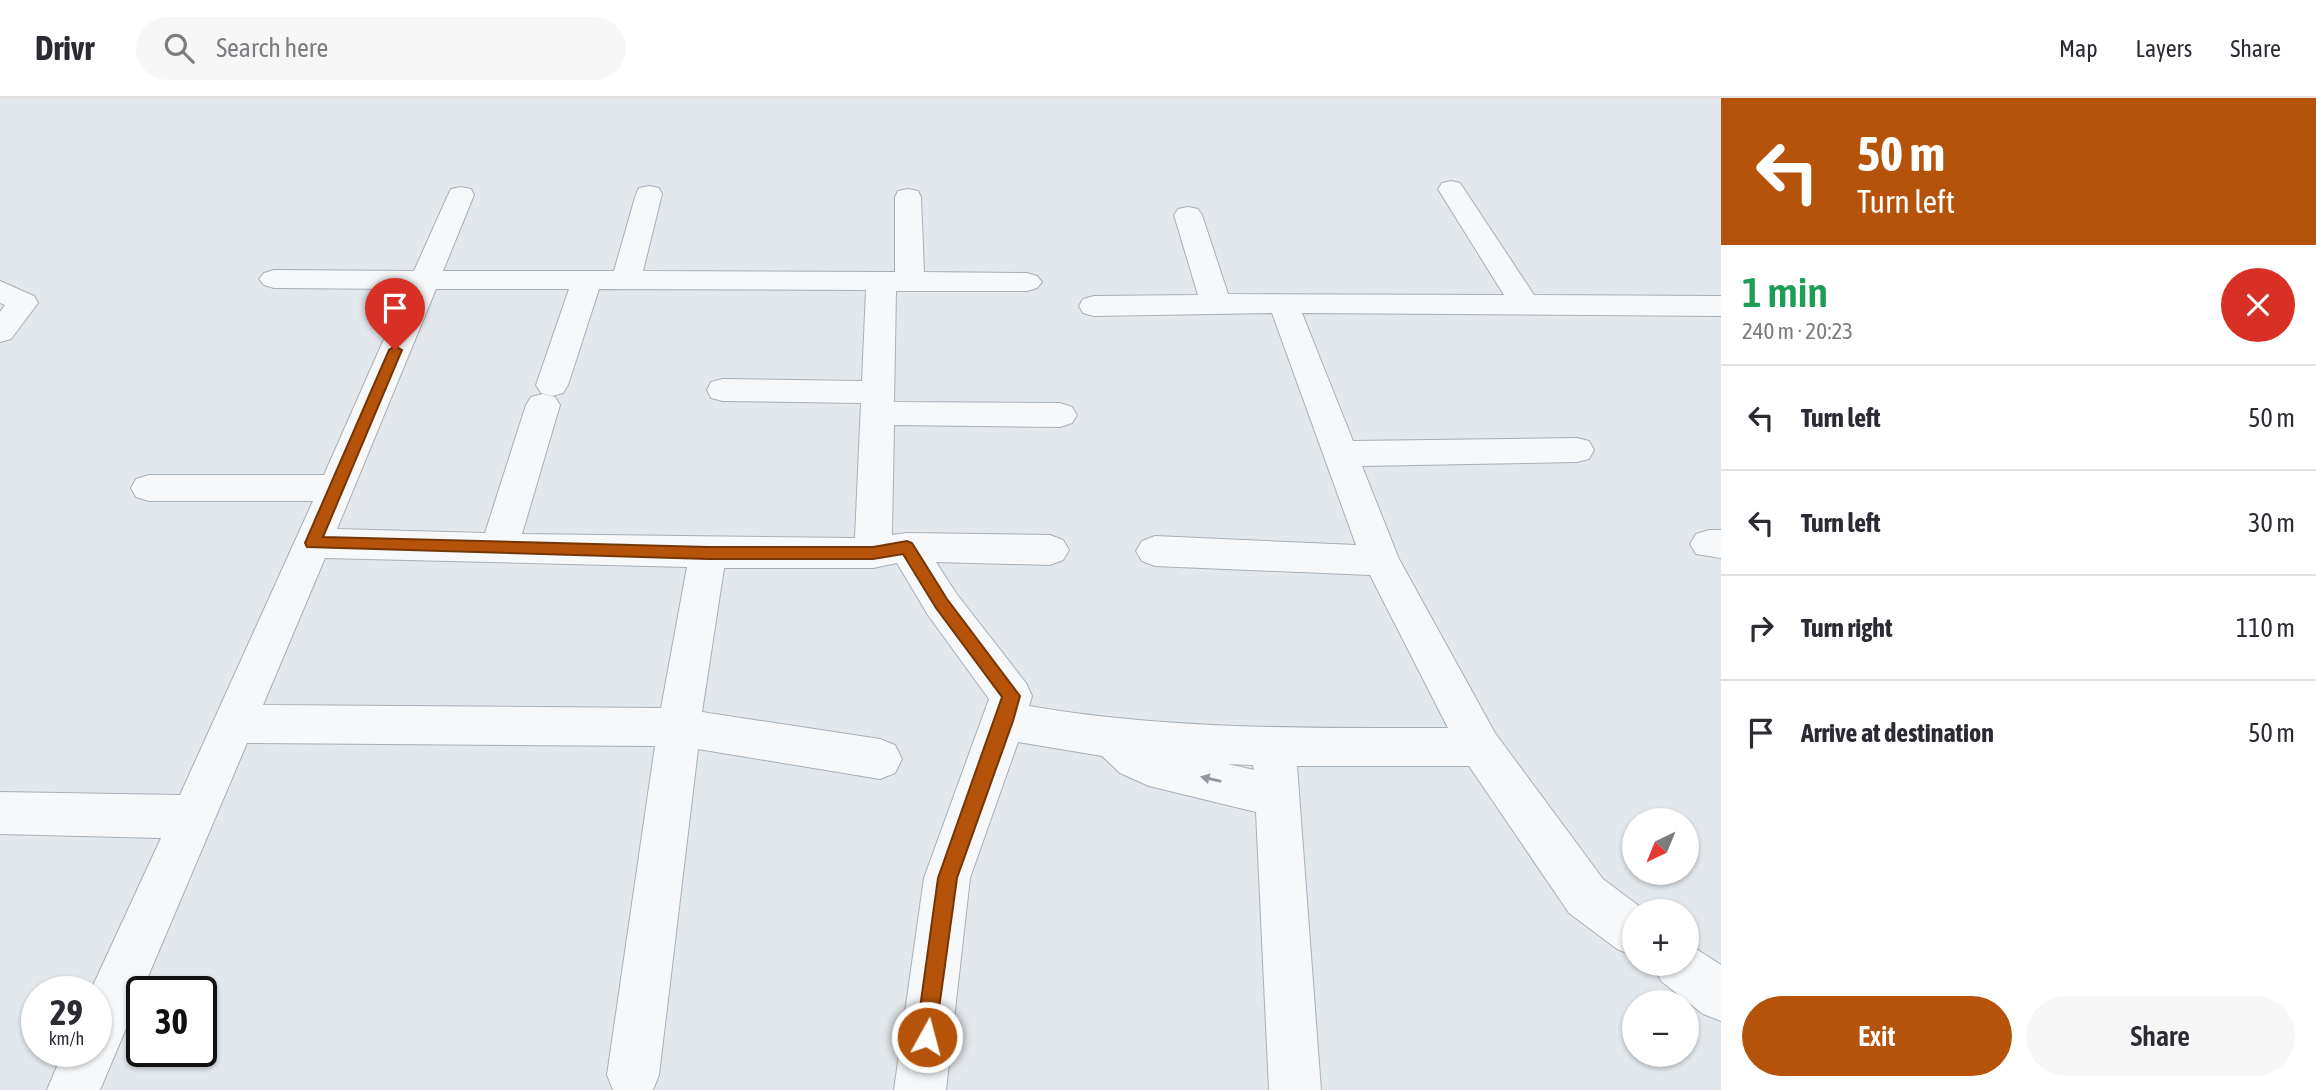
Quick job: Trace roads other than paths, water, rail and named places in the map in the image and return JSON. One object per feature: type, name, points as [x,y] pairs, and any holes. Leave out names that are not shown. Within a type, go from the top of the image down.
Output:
[{"type":"street","points":[[1451,190],[1525,305]]},
{"type":"street","points":[[626,280],[649,194]]},
{"type":"street","points":[[112,1002],[313,543],[461,195]]},
{"type":"street","points":[[908,197],[877,402],[890,550],[942,604],[1008,709],[1113,738],[1274,747],[1480,747]]},
{"type":"street","points":[[1188,215],[1216,304]]},
{"type":"street","points":[[274,279],[1027,282]]},
{"type":"street","points":[[499,548],[547,395],[587,281]]},
{"type":"street","points":[[0,332],[11,297]]},
{"type":"street","points":[[1283,303],[1381,561],[1480,747],[1586,896],[1622,923]]},
{"type":"street","points":[[1094,306],[1283,303],[1721,306]]},
{"type":"street","points":[[723,390],[1060,415]]},
{"type":"street","points":[[1341,454],[1577,450]]},
{"type":"street","points":[[149,488],[336,488]]},
{"type":"street","points":[[313,543],[708,553],[1050,550]]},
{"type":"street","points":[[1155,551],[1381,561]]},
{"type":"street","points":[[633,1075],[679,727],[708,553]]},
{"type":"street","points":[[920,1090],[947,878],[1008,709]]},
{"type":"street","points":[[233,724],[679,727],[880,759]]},
{"type":"street","points":[[1113,738],[1135,759],[1149,766],[1277,796]]},
{"type":"street","points":[[1274,747],[1295,1090]]},
{"type":"street","points":[[0,813],[193,817]]},
{"type":"street","points":[[1694,976],[1721,996]]},
{"type":"street","points":[[73,1090],[83,1067]]}]
